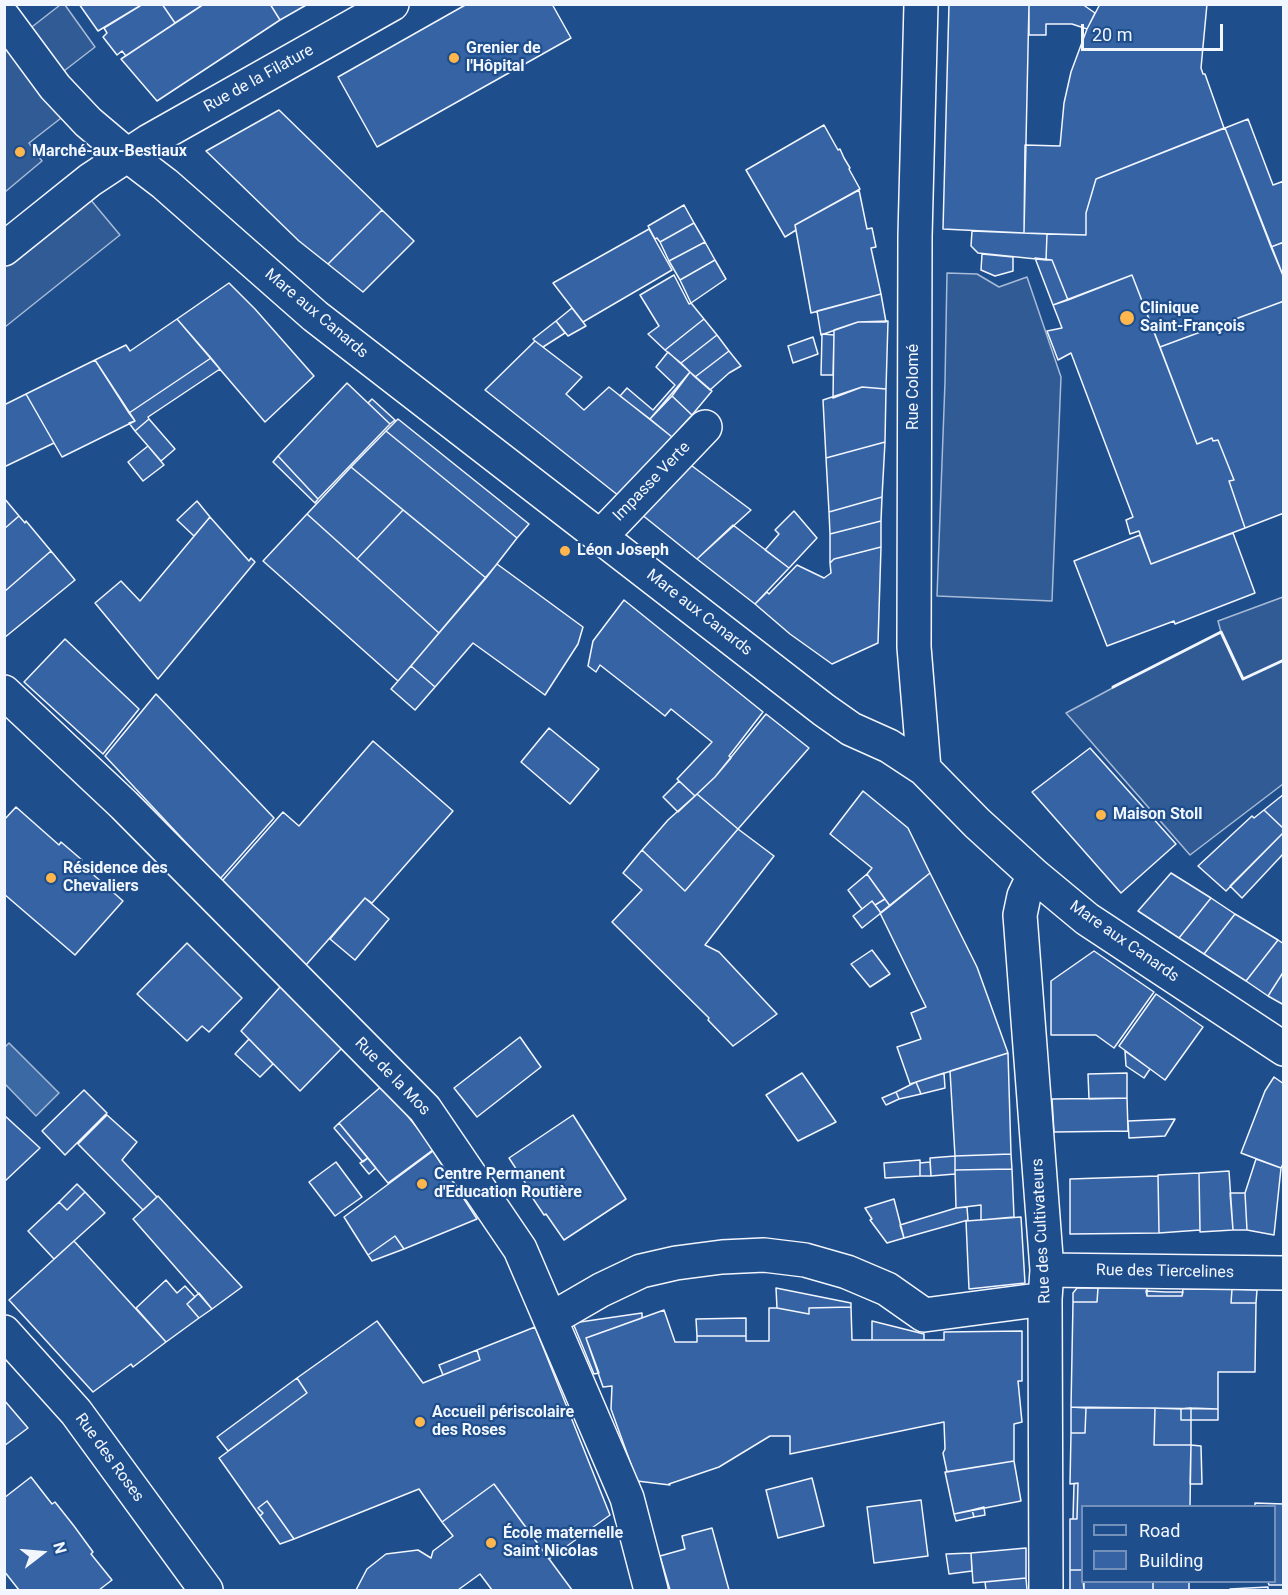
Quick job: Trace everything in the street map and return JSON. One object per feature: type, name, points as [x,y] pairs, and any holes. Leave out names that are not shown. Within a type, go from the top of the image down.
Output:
[{"type":"street","points":[[4,12],[14,4]]},
{"type":"street","name":"Rue de la Filature","points":[[4,249],[80,187],[149,141],[392,4]]},
{"type":"street","name":"Rue Colomé","points":[[921,4],[915,248],[914,647],[924,769]]},
{"type":"street","name":"Mare aux Canards","points":[[4,18],[51,82],[88,122],[172,190],[315,316],[824,710],[851,729],[889,746],[924,769],[977,823],[1087,919],[1284,1049]]},
{"type":"street","name":"Impasse Verte","points":[[600,537],[705,427]]},
{"type":"street","name":"Rue de la Mos","points":[[4,692],[124,805],[425,1109],[520,1249],[627,1498],[651,1590]]},
{"type":"street","name":"Rue des Cultivateurs","points":[[1034,875],[1024,897],[1020,915],[1046,1285],[1046,1590]]},
{"type":"street","name":"Rue des Tiercelines","points":[[551,1319],[601,1290],[641,1271],[676,1263],[722,1257],[764,1255],[805,1260],[847,1272],[888,1289],[924,1315],[1046,1285],[1284,1274]]},
{"type":"street","name":"Rue des Roses","points":[[4,1332],[76,1412],[206,1590]]},
{"type":"shaded area","points":[[60,5],[65,5],[95,47],[51,81],[74,108],[29,143],[42,161],[5,192],[4,18],[19,37]]},
{"type":"shaded area","points":[[80,187],[120,235],[5,327],[5,249]]},
{"type":"shaded area","points":[[947,273],[977,274],[999,287],[1027,277],[1061,377],[1052,601],[937,596]]},
{"type":"shaded area","points":[[1283,597],[1283,784],[1190,855],[1066,713],[1221,632],[1218,621]]},
{"type":"shaded area","points":[[9,1043],[59,1093],[36,1116],[5,1084],[5,1047]]},
{"type":"building","points":[[79,4],[143,4],[98,31]]},
{"type":"building","points":[[143,4],[162,4],[175,23],[126,56],[122,51],[117,55],[103,37],[107,33],[104,28]]},
{"type":"building","points":[[162,4],[204,4],[175,23]]},
{"type":"building","points":[[204,4],[270,4],[280,20],[157,101],[121,59]]},
{"type":"building","points":[[270,4],[308,4],[280,20]]},
{"type":"building","name":"Grenier de l'Hôpital","points":[[467,4],[552,4],[571,38],[377,147],[338,77]]},
{"type":"building","points":[[949,4],[1029,4],[1024,233],[943,229]]},
{"type":"building","points":[[1029,4],[1082,4],[1095,13],[1087,29],[1072,24],[1046,24],[1046,35],[1029,35]]},
{"type":"building","points":[[1100,4],[1207,4],[1201,68],[1224,128],[1096,179],[1086,213],[1086,235],[1024,233],[1025,145],[1060,146],[1064,103],[1071,72],[1087,29]]},
{"type":"building","points":[[279,110],[382,210],[328,264],[299,241],[206,151]]},
{"type":"building","points":[[1248,119],[1273,185],[1284,181],[1284,242],[1271,247],[1225,128]]},
{"type":"building","points":[[824,125],[838,150],[840,149],[860,189],[795,225],[796,230],[785,237],[746,170]]},
{"type":"building","points":[[1225,128],[1284,278],[1284,301],[1160,347],[1132,275],[1068,300],[1052,260],[1046,260],[1047,234],[1086,235],[1086,213],[1096,179]]},
{"type":"building","points":[[859,190],[867,229],[872,228],[876,247],[871,248],[881,294],[811,313],[795,225]]},
{"type":"building","points":[[684,205],[694,223],[660,242],[657,238],[655,239],[648,226]]},
{"type":"building","points":[[382,210],[414,241],[363,292],[328,264]]},
{"type":"building","points":[[694,223],[705,242],[669,261],[660,242]]},
{"type":"building","points":[[649,229],[672,270],[583,322],[553,283]]},
{"type":"building","points":[[972,231],[1047,234],[1046,260],[978,253],[971,246]]},
{"type":"building","points":[[705,242],[715,260],[680,280],[669,261]]},
{"type":"building","points":[[1284,242],[1284,278],[1271,247]]},
{"type":"building","points":[[982,254],[1013,257],[1013,271],[995,276],[981,270]]},
{"type":"building","points":[[1035,258],[1052,260],[1068,300],[1053,305]]},
{"type":"building","points":[[715,260],[726,279],[691,303],[680,280]]},
{"type":"building","points":[[674,275],[689,304],[691,303],[704,319],[665,350],[648,334],[659,326],[640,295]]},
{"type":"building","points":[[1132,275],[1197,444],[1212,438],[1213,441],[1218,440],[1234,480],[1229,481],[1245,528],[1151,564],[1139,531],[1130,534],[1126,520],[1133,517],[1071,353],[1058,360],[1047,331],[1062,328],[1053,305]]},
{"type":"building","points":[[229,283],[314,376],[265,422],[177,319]]},
{"type":"building","points":[[881,294],[886,322],[858,322],[821,335],[817,311]]},
{"type":"building","points":[[1284,301],[1284,513],[1245,528],[1229,481],[1234,480],[1218,440],[1213,441],[1212,438],[1197,444],[1160,347]]},
{"type":"building","points":[[572,308],[586,326],[568,336],[556,321]]},
{"type":"building","points":[[177,319],[211,358],[129,413],[95,360],[126,345],[130,351]]},
{"type":"building","points":[[704,319],[717,335],[681,363],[665,350]]},
{"type":"building","points":[[556,321],[565,333],[543,347],[533,339]]},
{"type":"building","points":[[888,321],[886,389],[862,387],[833,398],[834,330],[858,322]]},
{"type":"building","points":[[822,334],[834,335],[833,375],[821,375]]},
{"type":"building","points":[[717,335],[729,351],[695,377],[681,363]]},
{"type":"building","points":[[813,337],[818,354],[793,363],[788,346]]},
{"type":"building","points":[[535,341],[582,377],[566,394],[584,410],[609,387],[672,437],[619,496],[485,390]]},
{"type":"building","points":[[729,351],[741,366],[729,373],[710,390],[695,377]]},
{"type":"building","points":[[668,352],[690,372],[650,419],[620,396],[627,388],[653,410],[675,385],[656,367]]},
{"type":"building","points":[[211,358],[220,369],[148,417],[149,419],[135,431],[129,423],[135,421],[129,413]]},
{"type":"building","points":[[95,360],[135,421],[62,457],[26,394]]},
{"type":"building","points":[[690,372],[712,391],[692,415],[672,396]]},
{"type":"building","points":[[347,383],[390,424],[318,499],[278,456]]},
{"type":"building","points":[[862,387],[886,389],[885,442],[826,458],[823,400]]},
{"type":"building","points":[[26,394],[54,443],[4,467],[4,405]]},
{"type":"building","points":[[672,396],[692,415],[672,437],[650,419]]},
{"type":"building","points":[[372,399],[395,420],[390,424],[368,403]]},
{"type":"building","points":[[149,419],[175,449],[161,461],[135,431]]},
{"type":"building","points":[[398,419],[529,524],[517,538],[386,431]]},
{"type":"building","points":[[386,431],[517,538],[486,578],[351,467]]},
{"type":"building","points":[[885,442],[882,497],[829,512],[826,458]]},
{"type":"building","points":[[148,446],[164,465],[143,481],[128,462]]},
{"type":"building","points":[[278,456],[318,499],[315,503],[273,462]]},
{"type":"building","points":[[684,460],[751,510],[697,559],[636,510]]},
{"type":"building","points":[[351,467],[403,510],[357,559],[307,514]]},
{"type":"building","points":[[882,497],[881,521],[830,534],[829,512]]},
{"type":"building","points":[[4,498],[19,516],[4,529]]},
{"type":"building","points":[[197,501],[210,517],[194,536],[177,520]]},
{"type":"building","points":[[403,510],[486,578],[439,633],[357,559]]},
{"type":"building","points":[[794,511],[817,538],[789,568],[765,550],[779,534],[775,530]]},
{"type":"building","points":[[307,514],[439,633],[398,681],[263,561]]},
{"type":"building","points":[[19,516],[51,551],[4,592],[4,529]]},
{"type":"building","points":[[210,517],[249,561],[251,558],[255,562],[158,679],[95,603],[121,581],[140,601]]},
{"type":"building","points":[[881,521],[881,547],[834,559],[830,563],[830,534]]},
{"type":"building","points":[[733,525],[789,568],[755,604],[697,559]]},
{"type":"building","points":[[1233,533],[1255,593],[1175,624],[1174,621],[1107,646],[1074,561],[1140,535],[1151,564]]},
{"type":"building","points":[[881,547],[878,643],[832,664],[790,634],[755,604],[767,592],[769,594],[797,565],[824,578],[831,573],[830,563],[834,559]]},
{"type":"building","points":[[51,551],[75,580],[4,638],[4,592]]},
{"type":"building","points":[[497,564],[583,627],[578,644],[545,695],[473,643],[435,687],[411,666]]},
{"type":"building","points":[[624,600],[763,712],[729,756],[731,758],[695,796],[677,779],[712,742],[671,709],[665,716],[600,665],[596,672],[588,666],[593,641]]},
{"type":"building","points":[[65,639],[139,709],[103,754],[24,682]]},
{"type":"building","points":[[411,666],[435,687],[415,710],[391,689]]},
{"type":"building","points":[[156,694],[274,818],[220,879],[105,756]]},
{"type":"building","points":[[766,714],[809,748],[738,829],[697,794],[715,777]]},
{"type":"building","points":[[549,728],[599,769],[570,804],[521,762]]},
{"type":"building","points":[[373,741],[453,811],[372,903],[365,898],[306,965],[222,881],[283,812],[299,826]]},
{"type":"building","name":"Maison Stoll","points":[[1090,748],[1176,844],[1121,893],[1032,792]]},
{"type":"building","points":[[679,781],[695,796],[678,812],[663,797]]},
{"type":"building","points":[[863,791],[908,828],[930,873],[890,906],[867,874],[872,868],[830,834]]},
{"type":"building","points":[[697,794],[738,829],[685,891],[642,850],[668,820]]},
{"type":"building","points":[[1284,794],[1284,829],[1264,810]]},
{"type":"building","name":"Résidence des Chevaliers","points":[[16,807],[59,845],[61,842],[82,860],[79,862],[123,901],[75,955],[4,894],[4,820]]},
{"type":"building","points":[[1264,810],[1284,829],[1284,832],[1226,891],[1198,866],[1252,816],[1254,818]]},
{"type":"building","points":[[738,829],[774,856],[705,945],[719,952],[777,1014],[733,1046],[708,1020],[709,1018],[612,922],[642,890],[623,873],[642,850],[685,891]]},
{"type":"building","points":[[1284,832],[1284,853],[1242,898],[1230,886]]},
{"type":"building","points":[[930,873],[977,967],[1008,1053],[910,1084],[897,1047],[921,1039],[911,1013],[926,1007],[880,913]]},
{"type":"building","points":[[1171,873],[1211,898],[1179,938],[1138,911]]},
{"type":"building","points":[[867,874],[885,899],[875,905],[872,901],[862,909],[848,890]]},
{"type":"building","points":[[365,898],[389,919],[355,960],[330,939]]},
{"type":"building","points":[[1211,898],[1235,914],[1204,954],[1179,938]]},
{"type":"building","points":[[885,899],[890,906],[881,913],[875,905]]},
{"type":"building","points":[[872,901],[881,913],[862,928],[853,916]]},
{"type":"building","points":[[1235,914],[1278,940],[1246,981],[1204,954]]},
{"type":"building","points":[[1278,940],[1284,944],[1284,971],[1268,996],[1246,981]]},
{"type":"building","points":[[187,943],[242,998],[209,1032],[202,1026],[187,1041],[137,994]]},
{"type":"building","points":[[872,950],[890,974],[870,987],[851,964]]},
{"type":"building","points":[[1094,951],[1154,992],[1114,1048],[1096,1035],[1051,1035],[1051,981]]},
{"type":"building","points":[[1284,971],[1284,1005],[1268,996]]},
{"type":"building","points":[[281,986],[343,1047],[300,1091],[241,1031]]},
{"type":"building","points":[[1156,994],[1203,1027],[1165,1080],[1119,1046]]},
{"type":"building","points":[[520,1037],[541,1067],[477,1117],[454,1088]]},
{"type":"building","points":[[249,1039],[273,1064],[260,1077],[235,1054]]},
{"type":"building","points":[[1125,1051],[1150,1069],[1144,1078],[1126,1066]]},
{"type":"building","points":[[1008,1053],[1011,1154],[955,1156],[950,1071]]},
{"type":"building","points":[[802,1073],[836,1122],[798,1141],[766,1095]]},
{"type":"building","points":[[944,1073],[945,1088],[921,1094],[916,1082]]},
{"type":"building","points":[[1127,1073],[1127,1098],[1089,1099],[1088,1074]]},
{"type":"building","points":[[1274,1077],[1284,1084],[1284,1162],[1281,1168],[1241,1153],[1265,1091]]},
{"type":"building","points":[[916,1082],[921,1094],[899,1099],[896,1092]]},
{"type":"building","points":[[383,1085],[434,1149],[388,1183],[339,1123]]},
{"type":"building","points":[[84,1090],[107,1113],[65,1155],[42,1131]]},
{"type":"building","points":[[896,1092],[899,1099],[886,1105],[882,1098]]},
{"type":"building","points":[[1127,1098],[1128,1131],[1054,1132],[1052,1099]]},
{"type":"building","points":[[4,1115],[40,1148],[4,1182]]},
{"type":"building","points":[[107,1115],[137,1142],[122,1160],[157,1197],[143,1210],[78,1144]]},
{"type":"building","points":[[573,1115],[626,1199],[564,1240],[546,1214],[544,1215],[509,1158]]},
{"type":"building","points":[[1175,1119],[1165,1136],[1129,1138],[1128,1121]]},
{"type":"building","points":[[339,1123],[368,1158],[363,1162],[334,1128]]},
{"type":"building","name":"Centre Permanent d'Education Routière","points":[[433,1151],[477,1219],[404,1249],[395,1236],[368,1255],[344,1217]]},
{"type":"building","points":[[1011,1154],[1012,1169],[955,1170],[955,1156]]},
{"type":"building","points":[[955,1156],[955,1174],[931,1176],[930,1158]]},
{"type":"building","points":[[368,1158],[376,1168],[369,1174],[360,1163]]},
{"type":"building","points":[[1256,1159],[1281,1168],[1274,1235],[1247,1230],[1245,1193]]},
{"type":"building","points":[[920,1160],[920,1176],[885,1178],[884,1163]]},
{"type":"building","points":[[336,1162],[362,1197],[335,1216],[309,1182]]},
{"type":"building","points":[[930,1162],[931,1176],[920,1176],[920,1163]]},
{"type":"building","points":[[1012,1169],[1014,1217],[981,1220],[981,1205],[956,1208],[955,1170]]},
{"type":"building","points":[[1229,1171],[1233,1230],[1200,1232],[1199,1173]]},
{"type":"building","points":[[1199,1173],[1200,1230],[1159,1233],[1158,1175]]},
{"type":"building","points":[[1158,1176],[1159,1233],[1070,1234],[1070,1179]]},
{"type":"building","points":[[77,1184],[85,1192],[67,1210],[59,1202]]},
{"type":"building","points":[[85,1192],[105,1213],[54,1259],[28,1231],[59,1202],[67,1210]]},
{"type":"building","points":[[1230,1193],[1245,1193],[1247,1230],[1233,1230]]},
{"type":"building","points":[[158,1196],[242,1287],[212,1309],[133,1219]]},
{"type":"building","points":[[894,1199],[904,1238],[887,1243],[870,1220],[872,1219],[865,1208]]},
{"type":"building","points":[[967,1207],[968,1220],[904,1238],[900,1225],[956,1208]]},
{"type":"building","points":[[1021,1217],[1025,1283],[969,1289],[966,1221]]},
{"type":"building","points":[[395,1236],[404,1249],[372,1261],[368,1255]]},
{"type":"building","points":[[74,1241],[166,1342],[133,1367],[131,1364],[93,1392],[9,1300]]},
{"type":"building","points":[[166,1280],[177,1293],[185,1286],[195,1297],[187,1304],[199,1318],[166,1342],[136,1308]]},
{"type":"building","points":[[776,1288],[851,1303],[851,1307],[809,1308],[809,1314],[777,1308]]},
{"type":"building","points":[[1077,1288],[1098,1288],[1097,1302],[1073,1302],[1073,1293]]},
{"type":"building","points":[[1098,1288],[1147,1288],[1147,1296],[1182,1296],[1183,1289],[1232,1289],[1231,1303],[1256,1303],[1255,1372],[1218,1372],[1218,1409],[1071,1407],[1073,1302],[1097,1302]]},
{"type":"building","points":[[1232,1289],[1257,1290],[1256,1303],[1231,1303]]},
{"type":"building","points":[[1146,1291],[1183,1292],[1182,1296],[1147,1296]]},
{"type":"building","points":[[199,1293],[212,1309],[199,1318],[187,1304]]},
{"type":"building","points":[[851,1307],[852,1340],[944,1340],[944,1332],[1022,1331],[1022,1381],[1018,1381],[1022,1422],[1014,1424],[1014,1461],[947,1472],[943,1453],[945,1449],[944,1422],[790,1454],[790,1436],[770,1436],[719,1467],[670,1485],[637,1481],[611,1409],[612,1386],[603,1387],[586,1338],[664,1310],[675,1342],[697,1342],[697,1336],[746,1336],[746,1341],[769,1341],[769,1308],[809,1314],[809,1308]]},
{"type":"building","points":[[642,1313],[642,1318],[586,1338],[599,1373],[594,1374],[573,1323]]},
{"type":"building","points":[[746,1318],[746,1336],[697,1336],[696,1319]]},
{"type":"building","name":"Accueil périscolaire des Roses","points":[[377,1321],[423,1383],[480,1360],[477,1350],[535,1327],[610,1515],[549,1559],[494,1484],[442,1522],[419,1489],[294,1539],[267,1501],[258,1508],[263,1513],[260,1516],[219,1458],[307,1393],[297,1378]]},
{"type":"building","points":[[872,1321],[924,1334],[924,1340],[872,1340]]},
{"type":"building","points":[[477,1350],[480,1360],[443,1375],[439,1365]]},
{"type":"building","points":[[297,1378],[307,1393],[228,1451],[217,1437]]},
{"type":"building","points":[[4,1400],[28,1428],[4,1446]]},
{"type":"building","points":[[1071,1407],[1086,1408],[1085,1433],[1071,1433]]},
{"type":"building","points":[[1086,1408],[1155,1408],[1154,1445],[1191,1445],[1190,1505],[1081,1505],[1081,1570],[1070,1570],[1070,1519],[1077,1519],[1078,1483],[1070,1484],[1071,1433],[1085,1433]]},
{"type":"building","points":[[1155,1408],[1181,1409],[1181,1420],[1191,1420],[1191,1445],[1154,1445]]},
{"type":"building","points":[[1191,1408],[1218,1409],[1218,1420],[1191,1420]]},
{"type":"building","points":[[1191,1408],[1191,1420],[1181,1420],[1181,1409]]},
{"type":"building","points":[[1191,1445],[1201,1446],[1202,1484],[1190,1484]]},
{"type":"building","points":[[1014,1461],[1021,1501],[954,1514],[945,1472]]},
{"type":"building","points":[[31,1477],[52,1504],[55,1502],[74,1526],[93,1552],[91,1554],[112,1580],[99,1590],[19,1590],[4,1571],[4,1498]]},
{"type":"building","points":[[812,1478],[824,1526],[778,1538],[766,1490]]},
{"type":"building","points":[[1078,1483],[1077,1519],[1073,1519],[1074,1484]]},
{"type":"building","name":"École maternelle Saint Nicolas","points":[[494,1484],[572,1590],[492,1590],[480,1574],[458,1590],[356,1590],[367,1569],[386,1554],[418,1550],[431,1558],[433,1551],[453,1536],[442,1522]]},
{"type":"building","points":[[921,1500],[928,1556],[874,1563],[867,1507]]},
{"type":"building","points":[[267,1501],[294,1539],[280,1544],[260,1516],[263,1513],[258,1508]]},
{"type":"building","points":[[1255,1503],[1284,1504],[1284,1585],[1269,1585],[1268,1583],[1276,1583],[1276,1505],[1255,1505]]},
{"type":"building","points":[[984,1507],[985,1515],[974,1517],[972,1510]]},
{"type":"building","points":[[972,1510],[974,1517],[956,1521],[954,1514]]},
{"type":"building","points":[[712,1528],[729,1590],[670,1590],[660,1556],[685,1549],[682,1536]]},
{"type":"building","points":[[1026,1548],[1026,1578],[973,1583],[971,1553]]},
{"type":"building","points":[[971,1553],[972,1571],[949,1574],[946,1554]]},
{"type":"building","points":[[1070,1570],[1081,1570],[1081,1583],[1083,1583],[1084,1590],[1070,1590]]},
{"type":"building","points":[[1026,1578],[1027,1590],[986,1590],[985,1582]]},
{"type":"building","points":[[1084,1583],[1153,1583],[1153,1590],[1084,1590]]},
{"type":"building","points":[[1153,1583],[1189,1583],[1189,1590],[1153,1590]]},
{"type":"building","points":[[1268,1587],[1268,1590],[1230,1590],[1230,1589]]},
{"type":"wall","points":[[1113,687],[1221,632],[1243,679],[1284,660]]},
{"type":"place","name":"Grenier de l'Hôpital","points":[[454,58]]},
{"type":"place","name":"Marché-aux-Bestiaux","points":[[20,152]]},
{"type":"place","name":"Clinique Saint-François","points":[[1127,318]]},
{"type":"place","name":"Léon Joseph","points":[[565,551]]},
{"type":"place","name":"Maison Stoll","points":[[1101,815]]},
{"type":"place","name":"Résidence des Chevaliers","points":[[51,878]]},
{"type":"place","name":"Centre Permanent d'Education Routière","points":[[422,1184]]},
{"type":"place","name":"Accueil périscolaire des Roses","points":[[420,1422]]},
{"type":"place","name":"École maternelle Saint Nicolas","points":[[491,1543]]}]
